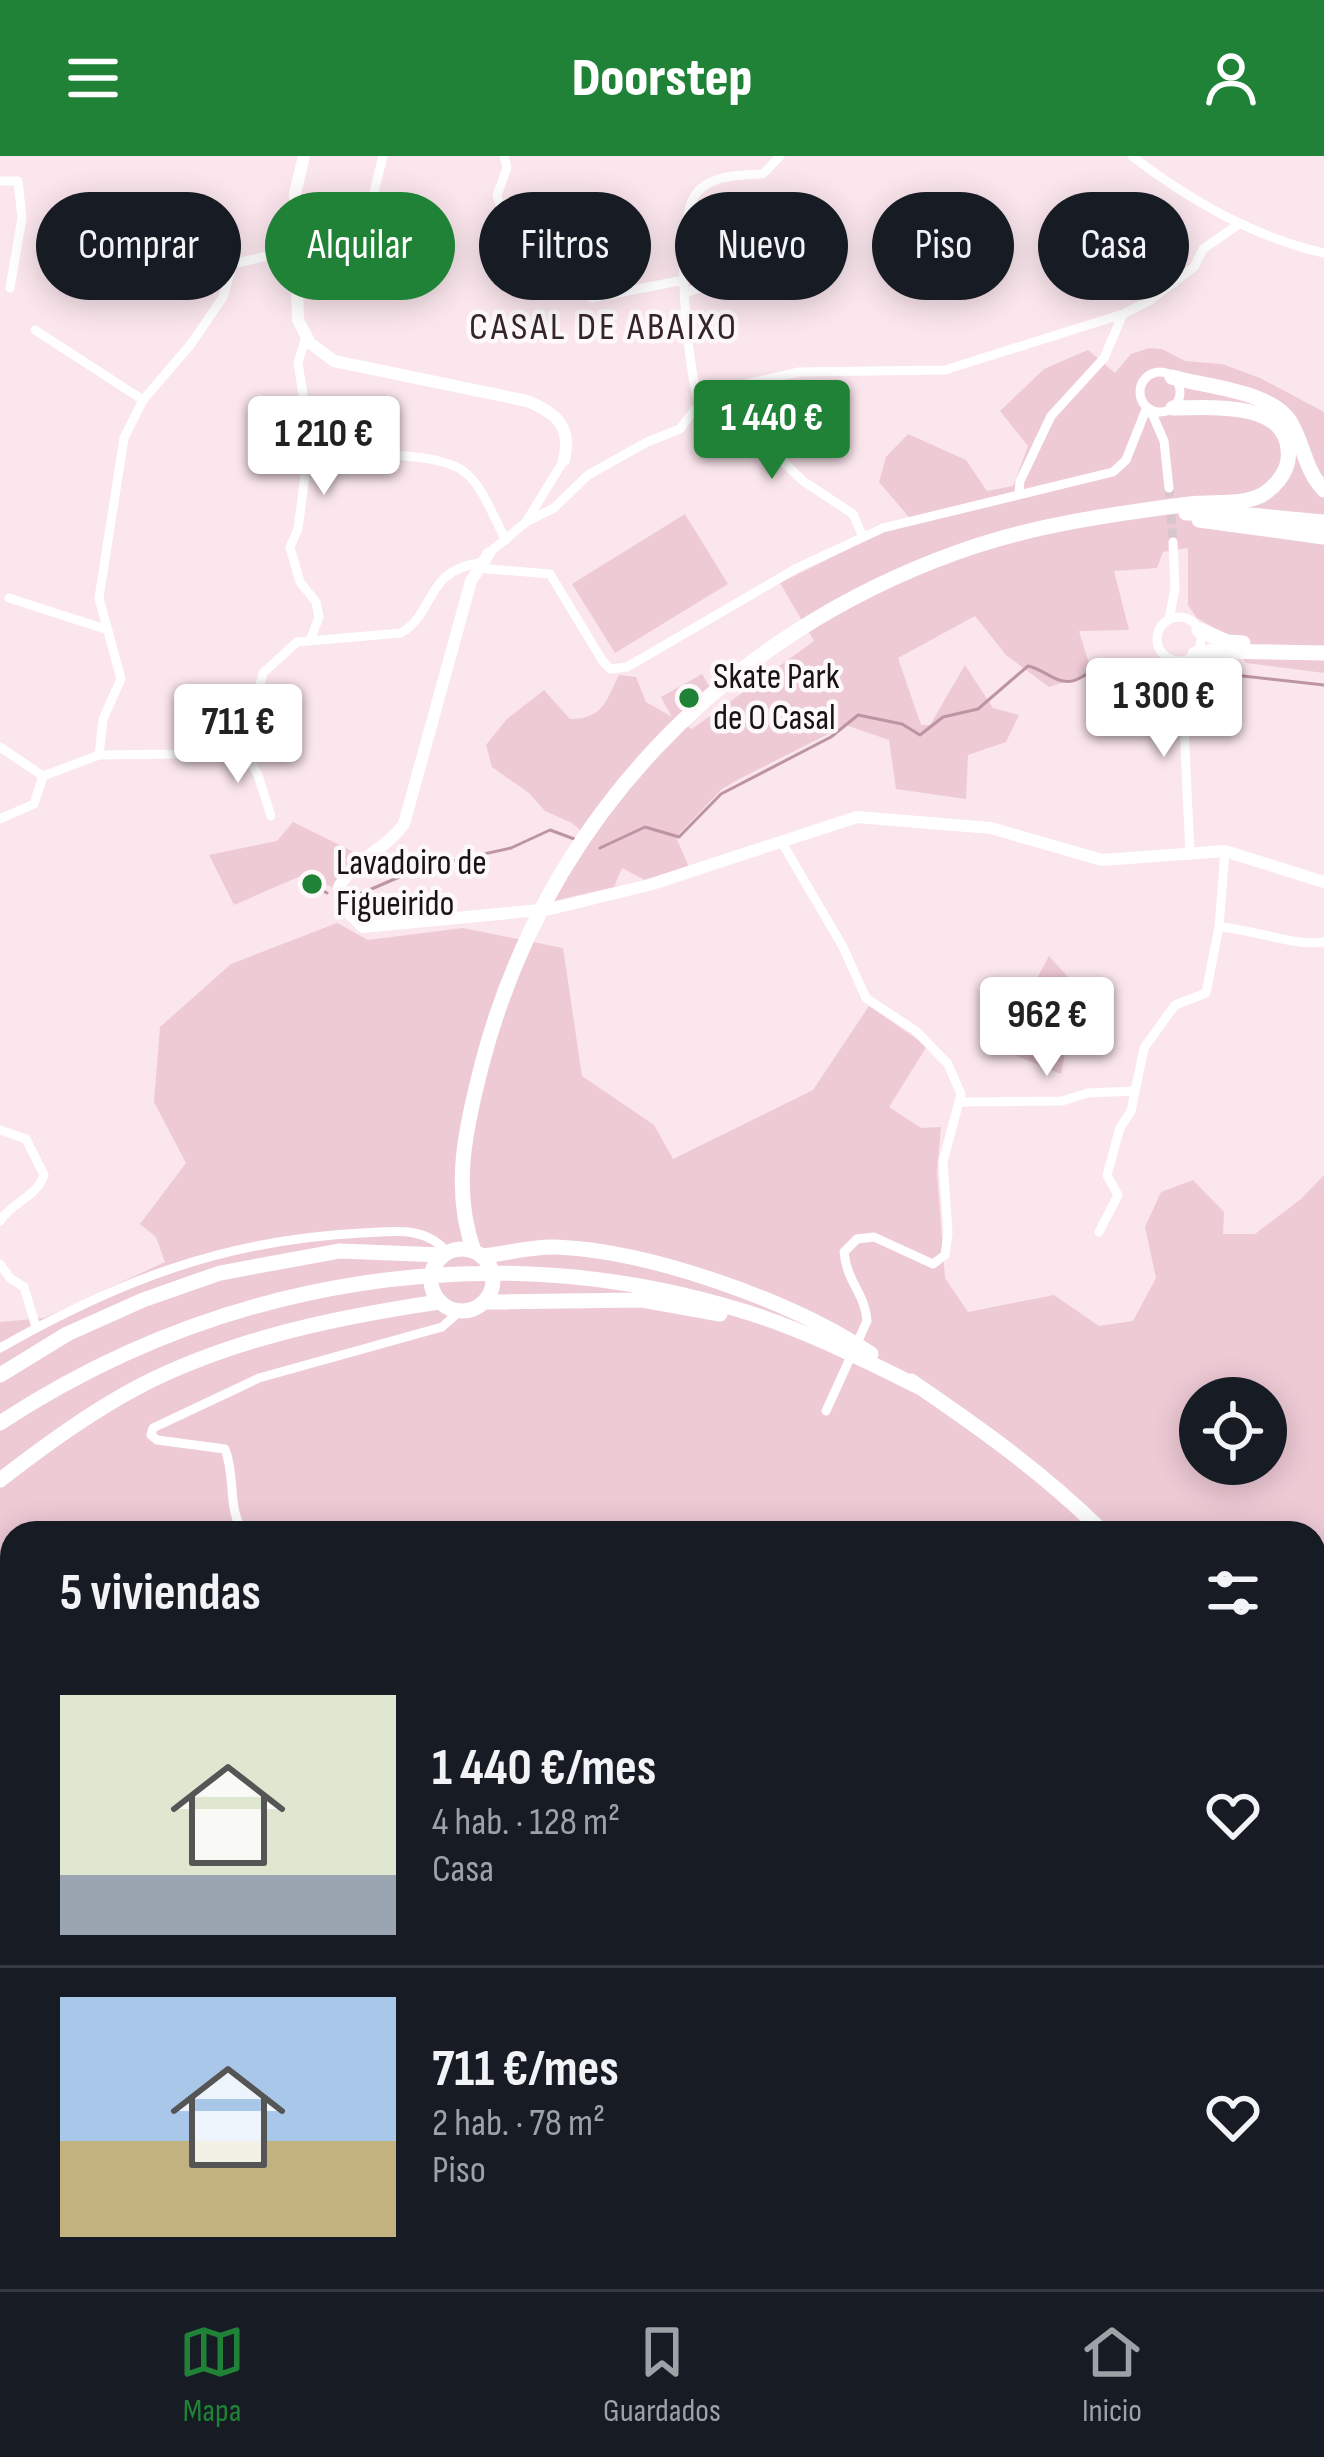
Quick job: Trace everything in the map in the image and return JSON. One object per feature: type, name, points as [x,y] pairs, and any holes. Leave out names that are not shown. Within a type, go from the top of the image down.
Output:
[{"type":"highway","points":[[1172,376],[1276,406],[1291,424],[1309,471],[1324,490]]},
{"type":"highway","points":[[484,1303],[493,1279],[463,1214],[461,1168],[476,1089],[489,1037],[524,945],[598,817],[659,743],[729,677],[840,602],[966,549],[1117,515],[1248,500],[1279,482],[1288,464],[1287,444],[1276,424],[1240,408],[1172,408]]},
{"type":"highway","points":[[1160,513],[1324,537]]},
{"type":"highway","points":[[1117,515],[1228,513],[1324,522]]},
{"type":"highway","points":[[1194,625],[1227,642],[1324,648]]},
{"type":"highway","points":[[1188,657],[1215,651],[1324,648]]},
{"type":"highway","points":[[463,1214],[448,1252],[435,1263],[430,1283],[440,1302],[458,1312],[484,1303],[642,1300],[723,1314],[849,1353]]},
{"type":"highway","points":[[0,1375],[67,1334],[220,1273],[339,1251],[478,1253],[557,1247],[635,1257],[712,1279],[856,1344],[994,1437],[1092,1521]]},
{"type":"highway","points":[[0,1423],[68,1381],[197,1322],[307,1292],[411,1275],[511,1272],[582,1276],[660,1289],[742,1310],[919,1387]]},
{"type":"highway","points":[[0,1480],[138,1387],[224,1349],[440,1302]]},
{"type":"street","points":[[295,192],[304,156]]},
{"type":"street","points":[[374,192],[383,156]]},
{"type":"street","points":[[503,156],[507,168],[497,195],[509,235],[567,285],[592,298],[675,287]]},
{"type":"street","points":[[698,192],[727,176],[764,174],[780,156]]},
{"type":"street","points":[[1138,158],[1239,224],[1324,254]]},
{"type":"street","points":[[0,181],[18,181],[22,218],[10,288]]},
{"type":"street","points":[[1189,271],[1212,241],[1239,224]]},
{"type":"street","points":[[99,755],[103,719],[121,679],[99,598],[124,438],[143,400],[224,297],[233,264],[265,256]]},
{"type":"street","points":[[297,300],[298,320],[307,336],[334,361],[527,401],[552,411],[565,431],[564,460],[526,522]]},
{"type":"street","points":[[687,300],[705,403],[756,434],[803,481],[853,514],[863,537]]},
{"type":"street","points":[[1146,300],[1123,314],[945,370],[799,372],[737,386],[705,403],[680,429],[588,475],[554,508],[526,522],[482,561],[404,824],[393,839],[351,865],[338,887],[345,910],[363,927],[388,927],[550,909],[649,884],[857,817],[991,828],[1102,860],[1225,851],[1324,882]]},
{"type":"street","points":[[1019,492],[1051,416],[1104,358],[1123,314]]},
{"type":"street","points":[[35,330],[143,400]]},
{"type":"street","points":[[307,336],[298,363],[310,439],[298,529],[290,547],[300,582],[316,602],[319,616],[311,638]]},
{"type":"street","points":[[1164,441],[1140,395],[1147,377],[1160,373],[1172,376],[1180,392],[1164,441],[1169,488]]},
{"type":"street","points":[[43,776],[99,755],[178,754],[240,742],[249,730],[263,673],[297,642],[401,633],[415,625],[426,599],[448,574],[482,561],[550,574],[610,669],[627,667],[797,568],[863,537],[939,512],[1113,472],[1126,460],[1148,408]]},
{"type":"street","points":[[1148,408],[1172,408]]},
{"type":"street","points":[[310,439],[327,448],[382,457],[428,458],[468,474],[506,540]]},
{"type":"street","points":[[1173,542],[1175,588],[1158,645],[1167,657],[1188,657]]},
{"type":"street","points":[[1175,588],[1201,643],[1188,657],[1190,855]]},
{"type":"street","points":[[9,598],[108,630]]},
{"type":"street","points":[[1168,620],[1194,625]]},
{"type":"street","points":[[240,742],[271,816]]},
{"type":"street","points":[[0,747],[43,776]]},
{"type":"street","points":[[0,819],[34,804],[43,776]]},
{"type":"street","points":[[781,841],[843,947],[866,998],[916,1030],[948,1064],[961,1094],[943,1162],[945,1255],[933,1264],[874,1237],[857,1239],[844,1252],[846,1274],[866,1305],[867,1321],[826,1411]]},
{"type":"street","points":[[1099,1232],[1118,1195],[1107,1175],[1120,1127],[1131,1111],[1144,1048],[1175,1005],[1206,993],[1220,926],[1225,851]]},
{"type":"street","points":[[1220,926],[1308,944],[1324,942]]},
{"type":"street","points":[[959,1102],[1063,1101],[1088,1093],[1133,1091]]},
{"type":"street","points":[[0,1130],[26,1139],[44,1175],[40,1188],[6,1211],[0,1221]]},
{"type":"street","points":[[0,1348],[149,1276],[222,1251],[293,1237],[417,1232],[436,1239],[448,1252]]},
{"type":"street","points":[[0,1264],[24,1287],[36,1327]]},
{"type":"street","points":[[236,1521],[225,1449],[157,1440],[153,1428],[259,1378],[442,1327],[458,1312]]},
{"type":"shaded area","points":[[1149,348],[1185,361],[1222,364],[1324,412],[1324,673],[1246,663],[1227,635],[1197,618],[1188,605],[1188,548],[1163,552],[1157,568],[1114,571],[1129,630],[1079,631],[1092,673],[1049,687],[1006,655],[975,616],[898,658],[921,725],[930,725],[965,665],[993,708],[1019,715],[1006,742],[968,755],[966,799],[896,789],[889,740],[846,725],[722,789],[676,837],[689,867],[645,880],[622,868],[614,887],[549,902],[588,837],[572,823],[545,811],[529,793],[492,767],[486,745],[507,719],[544,690],[570,719],[590,716],[602,707],[619,675],[636,677],[646,702],[672,717],[661,697],[702,674],[716,698],[678,721],[692,729],[814,641],[780,583],[913,522],[879,482],[886,457],[908,434],[966,460],[987,491],[1013,486],[1028,446],[1000,411],[1044,369],[1088,350],[1115,373],[1131,354]]},
{"type":"shaded area","points":[[685,514],[728,584],[615,653],[572,584]]},
{"type":"shaded area","points":[[293,822],[360,855],[349,861],[334,888],[303,875],[234,905],[209,855],[277,841]]},
{"type":"shaded area","points":[[337,923],[368,940],[463,928],[563,948],[582,1076],[654,1125],[673,1159],[813,1090],[869,1006],[927,1046],[889,1107],[921,1128],[941,1127],[937,1172],[945,1278],[968,1312],[1054,1295],[1099,1326],[1133,1321],[1156,1278],[1145,1227],[1161,1192],[1193,1180],[1224,1212],[1223,1234],[1255,1234],[1324,1175],[1324,1521],[0,1521],[0,1322],[44,1318],[165,1262],[156,1237],[140,1224],[186,1163],[154,1102],[160,1027],[231,964]]},
{"type":"shaded area","points":[[1049,956],[1078,988],[1061,1074],[999,1049]]},
{"type":"waterway","points":[[600,848],[645,827],[679,837],[721,794],[831,737],[858,715],[902,724],[920,735],[943,717],[978,709],[1028,666],[1066,681],[1109,664],[1129,663],[1176,687]]},
{"type":"waterway","points":[[1194,686],[1212,675],[1225,674],[1324,685]]},
{"type":"waterway","points":[[353,897],[420,868],[511,848],[550,830],[577,840]]},
{"type":"waterway","points":[[318,888],[327,893]]},
{"type":"tunnel","points":[[1169,488],[1173,542]]},
{"type":"place","name":"Skate Park de O Casal","points":[[689,698]]},
{"type":"place","name":"Lavadoiro de Figueirido","points":[[312,884]]},
{"type":"district","name":"CASAL DE ABAIXO","points":[[604,327]]}]
